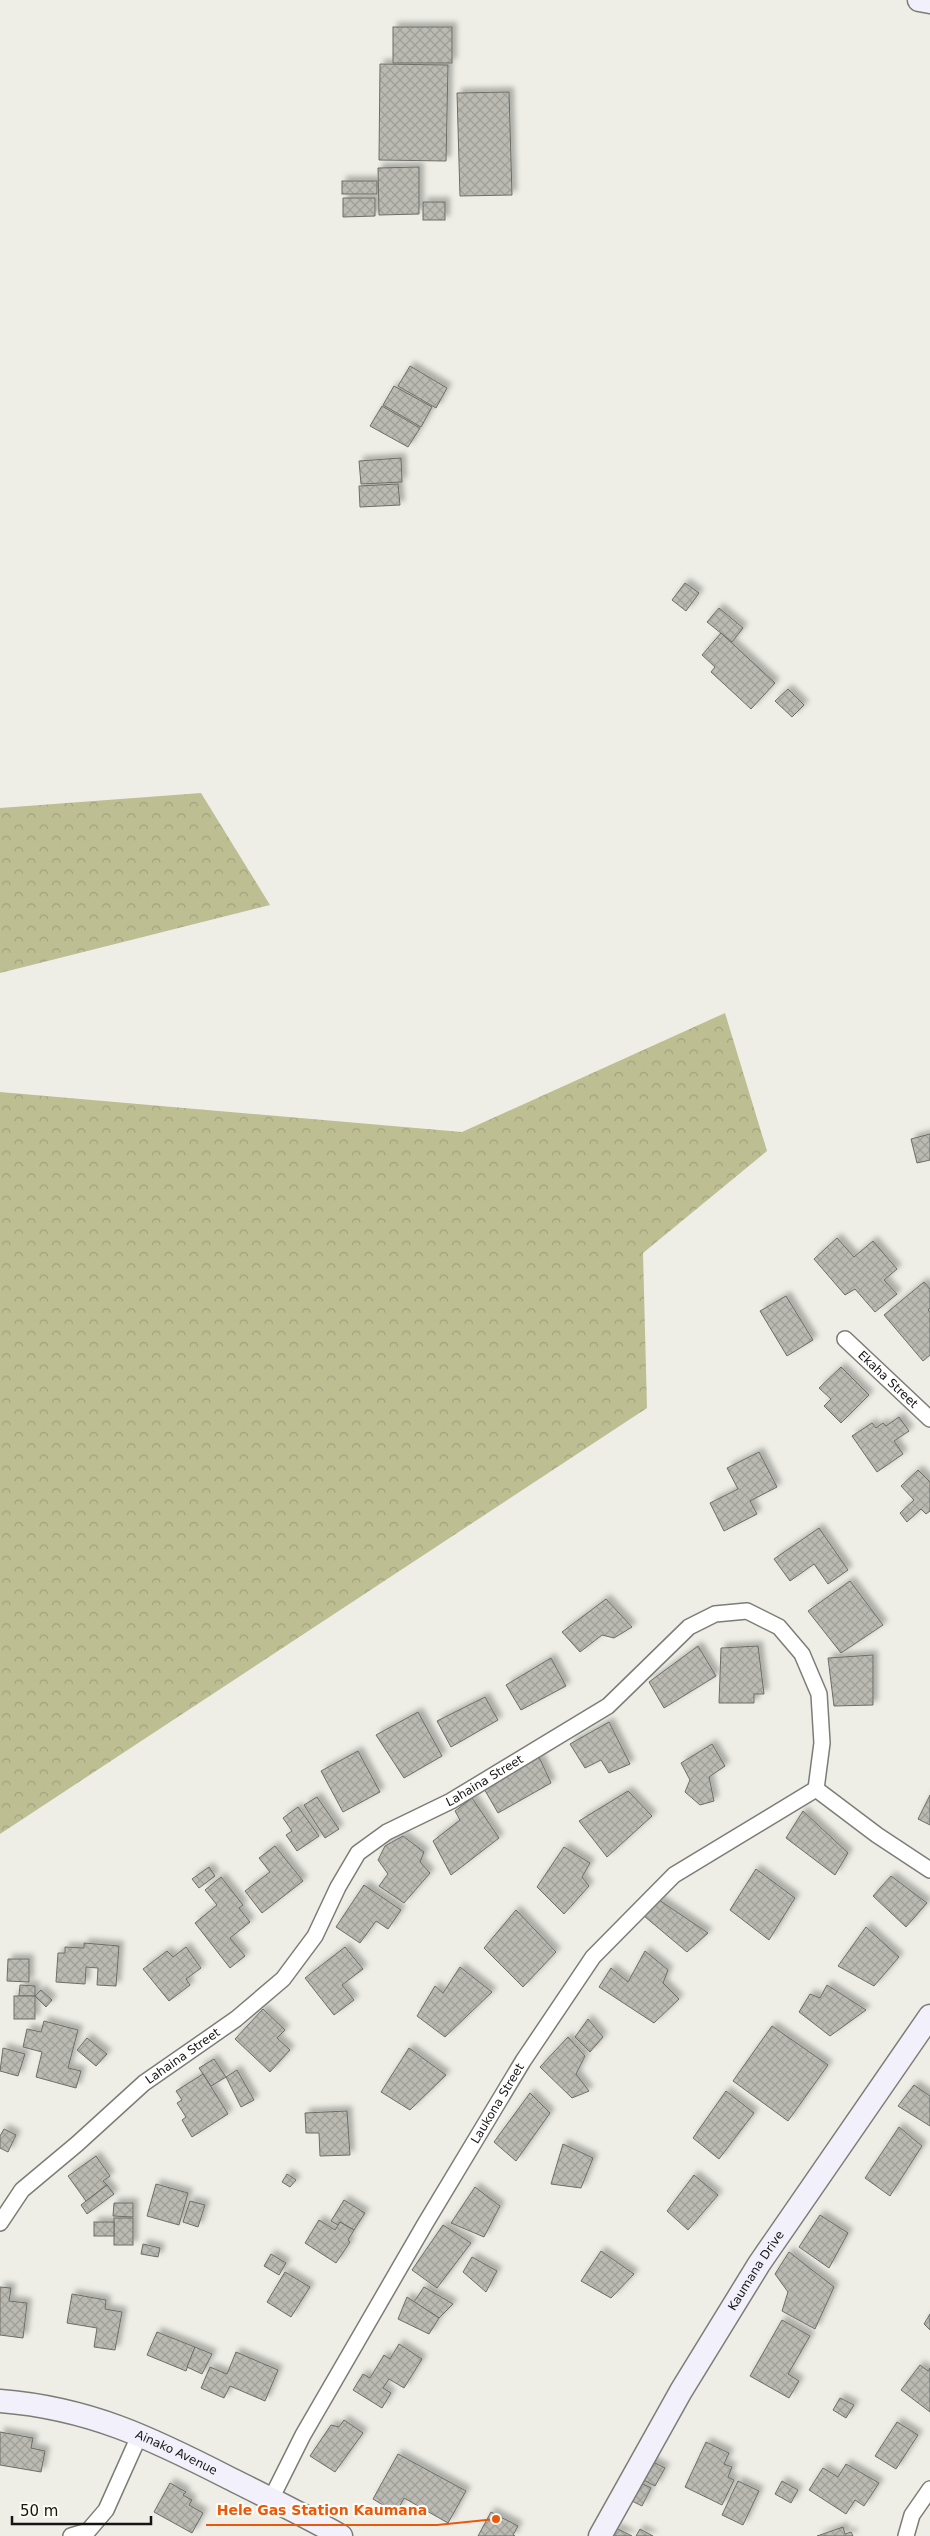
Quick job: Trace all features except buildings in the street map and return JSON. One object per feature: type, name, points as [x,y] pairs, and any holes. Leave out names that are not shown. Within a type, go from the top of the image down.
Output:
[{"type":"street","points":[[919,0],[930,2]]},
{"type":"street","name":"Ekaha Street","points":[[845,1339],[930,1419]]},
{"type":"street","name":"Lahaina Street","points":[[0,2223],[22,2190],[66,2154],[144,2083],[236,2018],[283,1979],[315,1936],[338,1887],[358,1853],[387,1832],[451,1801],[555,1740],[608,1706],[689,1627],[715,1614],[747,1611],[778,1627],[802,1654],[819,1694],[822,1743],[816,1789]]},
{"type":"street","points":[[816,1789],[877,1835],[930,1870]]},
{"type":"street","name":"Laukona Street","points":[[271,2499],[303,2435],[425,2224],[524,2061],[593,1957],[674,1875],[816,1789]]},
{"type":"street","name":"Kaumana Drive","points":[[600,2536],[680,2391],[758,2264],[930,2016]]},
{"type":"street","name":"Ainako Avenue","points":[[0,2401],[63,2409],[100,2419],[140,2434],[341,2536]]},
{"type":"street","points":[[71,2536],[88,2531],[106,2510],[140,2434]]},
{"type":"street","points":[[906,2536],[912,2515],[930,2489]]},
{"type":"green space","points":[[201,793],[270,905],[0,973],[0,808]]},
{"type":"green space","points":[[725,1013],[767,1151],[643,1253],[647,1408],[0,1834],[0,1092],[462,1132]]},
{"type":"place","name":"Hele Gas Station Kaumana","points":[[496,2519]]}]
